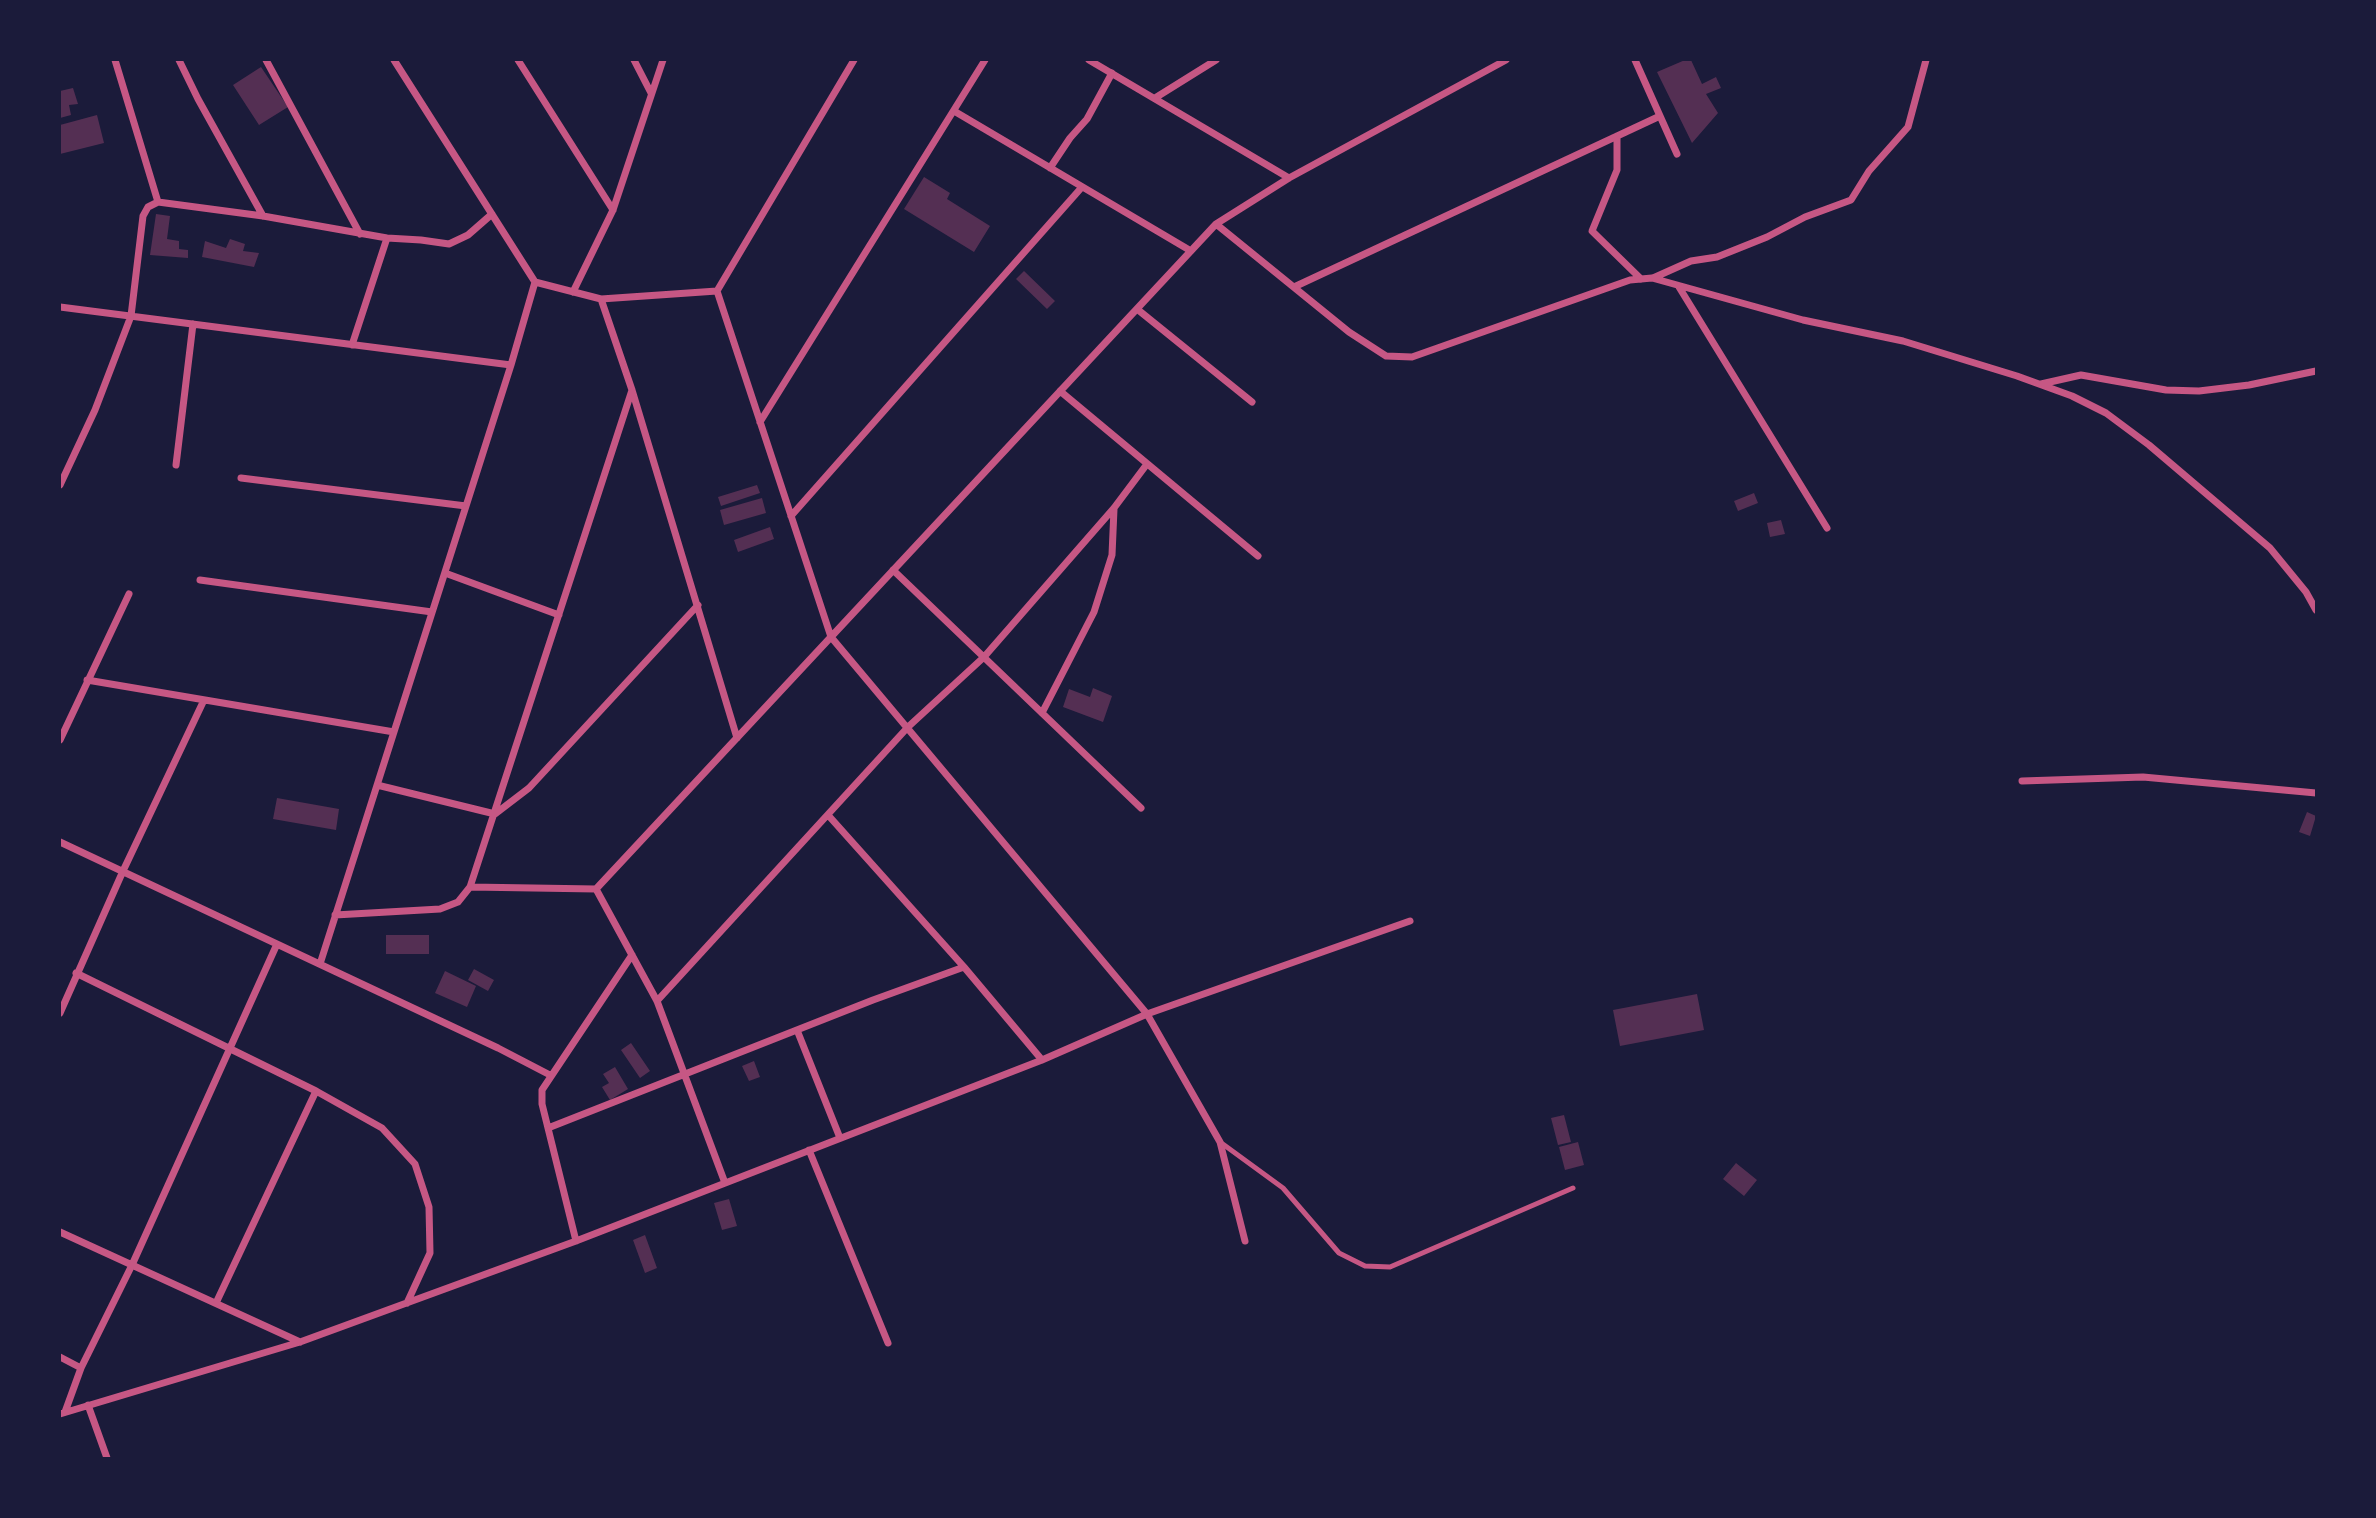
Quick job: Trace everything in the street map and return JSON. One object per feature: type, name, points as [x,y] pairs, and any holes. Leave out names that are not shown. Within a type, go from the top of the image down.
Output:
[{"type":"street","points":[[115,60],[158,202]]},
{"type":"street","points":[[179,60],[262,216]]},
{"type":"street","points":[[266,60],[360,234]]},
{"type":"street","points":[[394,60],[535,282],[601,299],[716,291]]},
{"type":"street","points":[[518,60],[613,210]]},
{"type":"street","points":[[634,60],[651,93]]},
{"type":"street","points":[[572,292],[613,210],[663,60]]},
{"type":"street","points":[[854,60],[716,291],[831,637],[1147,1014],[1220,1142],[1245,1241]]},
{"type":"street","points":[[760,422],[985,60]]},
{"type":"street","points":[[1089,60],[1289,178]]},
{"type":"street","points":[[1156,98],[1216,60]]},
{"type":"street","points":[[470,887],[596,889],[1216,224],[1289,178],[1506,60]]},
{"type":"street","points":[[1635,60],[1677,154]]},
{"type":"street","points":[[1216,224],[1349,332],[1386,356],[1412,357],[1630,280],[1652,278],[1691,261],[1717,257],[1767,237],[1805,217],[1851,201],[1870,170],[1908,127],[1926,60]]},
{"type":"street","points":[[1050,168],[1070,138],[1087,119],[1112,73]]},
{"type":"street","points":[[954,111],[1191,251]]},
{"type":"street","points":[[1294,287],[1660,116]]},
{"type":"street","points":[[1617,136],[1617,170],[1592,231],[1641,279]]},
{"type":"street","points":[[791,516],[1082,187]]},
{"type":"street","points":[[60,485],[95,410],[131,316],[143,216],[148,207],[158,202],[262,216],[387,238],[449,244],[468,235],[492,214]]},
{"type":"street","points":[[352,345],[387,238]]},
{"type":"street","points":[[1652,278],[1803,320],[1903,341],[2040,384],[2106,413],[2160,454],[2270,548],[2306,592],[2316,610]]},
{"type":"street","points":[[320,964],[535,282]]},
{"type":"street","points":[[1679,286],[1827,528]]},
{"type":"street","points":[[601,299],[632,390],[737,738]]},
{"type":"street","points":[[60,307],[511,365]]},
{"type":"street","points":[[1137,309],[1252,401]]},
{"type":"street","points":[[176,465],[193,324]]},
{"type":"street","points":[[2040,384],[2081,374],[2166,390],[2199,391],[2249,385],[2316,371]]},
{"type":"street","points":[[335,915],[440,909],[458,902],[470,887],[632,390]]},
{"type":"street","points":[[1060,391],[1258,556]]},
{"type":"street","points":[[657,1001],[908,727],[984,657],[1114,508],[1146,464]]},
{"type":"street","points":[[240,478],[466,506]]},
{"type":"street","points":[[1042,713],[1094,612],[1112,555],[1114,508]]},
{"type":"street","points":[[893,570],[1141,808]]},
{"type":"street","points":[[444,573],[559,615]]},
{"type":"street","points":[[200,580],[432,612]]},
{"type":"street","points":[[60,740],[129,594]]},
{"type":"street","points":[[495,814],[529,788],[698,605]]},
{"type":"street","points":[[87,680],[394,732]]},
{"type":"street","points":[[60,1013],[76,973],[204,700]]},
{"type":"street","points":[[2022,781],[2143,777],[2316,793]]},
{"type":"street","points":[[377,785],[495,814]]},
{"type":"street","points":[[828,815],[964,967],[1042,1060]]},
{"type":"street","points":[[60,842],[550,1075]]},
{"type":"street","points":[[596,889],[657,1001],[725,1184]]},
{"type":"street","points":[[62,1413],[300,1342],[407,1303],[725,1184],[1042,1060],[1147,1014],[1410,921]]},
{"type":"street","points":[[62,1413],[277,944]]},
{"type":"street","points":[[576,1241],[542,1104],[542,1090],[632,955]]},
{"type":"street","points":[[548,1128],[937,975],[964,967]]},
{"type":"street","points":[[76,973],[230,1047],[382,1128],[415,1164],[429,1207],[430,1253],[407,1303]]},
{"type":"street","points":[[60,991],[67,996]]},
{"type":"street","points":[[797,1030],[841,1138]]},
{"type":"street","points":[[216,1303],[316,1091]]},
{"type":"street","points":[[809,1150],[888,1343]]},
{"type":"street","points":[[60,1232],[300,1342]]},
{"type":"street","points":[[60,1357],[81,1368]]},
{"type":"street","points":[[88,1405],[107,1458]]},
{"type":"lane","points":[[1220,1142],[1283,1188],[1339,1253],[1365,1266],[1390,1267],[1573,1188]]},
{"type":"building","points":[[1691,60],[1702,84],[1716,77],[1721,88],[1706,94],[1718,113],[1692,143],[1657,72]]},
{"type":"building","points":[[261,67],[288,107],[259,125],[233,85]]},
{"type":"building","points":[[73,88],[78,104],[69,105],[71,115],[60,118],[60,91]]},
{"type":"building","points":[[97,115],[104,143],[60,154],[60,125]]},
{"type":"building","points":[[924,177],[950,193],[947,199],[990,226],[974,252],[904,209]]},
{"type":"building","points":[[156,214],[170,216],[167,239],[179,241],[179,249],[188,250],[188,258],[150,255]]},
{"type":"building","points":[[230,239],[245,244],[243,251],[259,253],[254,267],[202,257],[205,241],[226,248]]},
{"type":"building","points":[[1024,271],[1055,301],[1047,309],[1016,279]]},
{"type":"building","points":[[757,485],[760,493],[721,506],[718,497]]},
{"type":"building","points":[[1754,493],[1758,503],[1738,511],[1734,501]]},
{"type":"building","points":[[762,498],[766,513],[724,525],[720,510]]},
{"type":"building","points":[[1781,520],[1785,534],[1770,537],[1767,523]]},
{"type":"building","points":[[770,527],[774,539],[738,552],[734,540]]},
{"type":"building","points":[[1093,688],[1112,696],[1103,722],[1063,707],[1069,689],[1090,697]]},
{"type":"building","points":[[277,798],[339,809],[336,830],[273,819]]},
{"type":"building","points":[[2307,812],[2316,816],[2310,836],[2299,832]]},
{"type":"building","points":[[386,935],[429,935],[429,954],[386,954]]},
{"type":"building","points":[[474,969],[494,980],[488,991],[468,980]]},
{"type":"building","points":[[445,971],[476,986],[467,1007],[435,993]]},
{"type":"building","points":[[1697,994],[1704,1030],[1620,1046],[1613,1010]]},
{"type":"building","points":[[631,1043],[650,1071],[640,1078],[621,1050]]},
{"type":"building","points":[[754,1061],[760,1077],[749,1081],[742,1066]]},
{"type":"building","points":[[615,1067],[628,1089],[610,1100],[602,1087],[609,1083],[603,1074]]},
{"type":"building","points":[[1564,1115],[1571,1142],[1558,1145],[1551,1118]]},
{"type":"building","points":[[1578,1142],[1584,1165],[1565,1170],[1559,1147]]},
{"type":"building","points":[[1736,1163],[1757,1180],[1744,1196],[1723,1179]]},
{"type":"building","points":[[729,1199],[737,1226],[722,1230],[714,1203]]},
{"type":"building","points":[[645,1235],[657,1268],[645,1273],[633,1240]]}]
